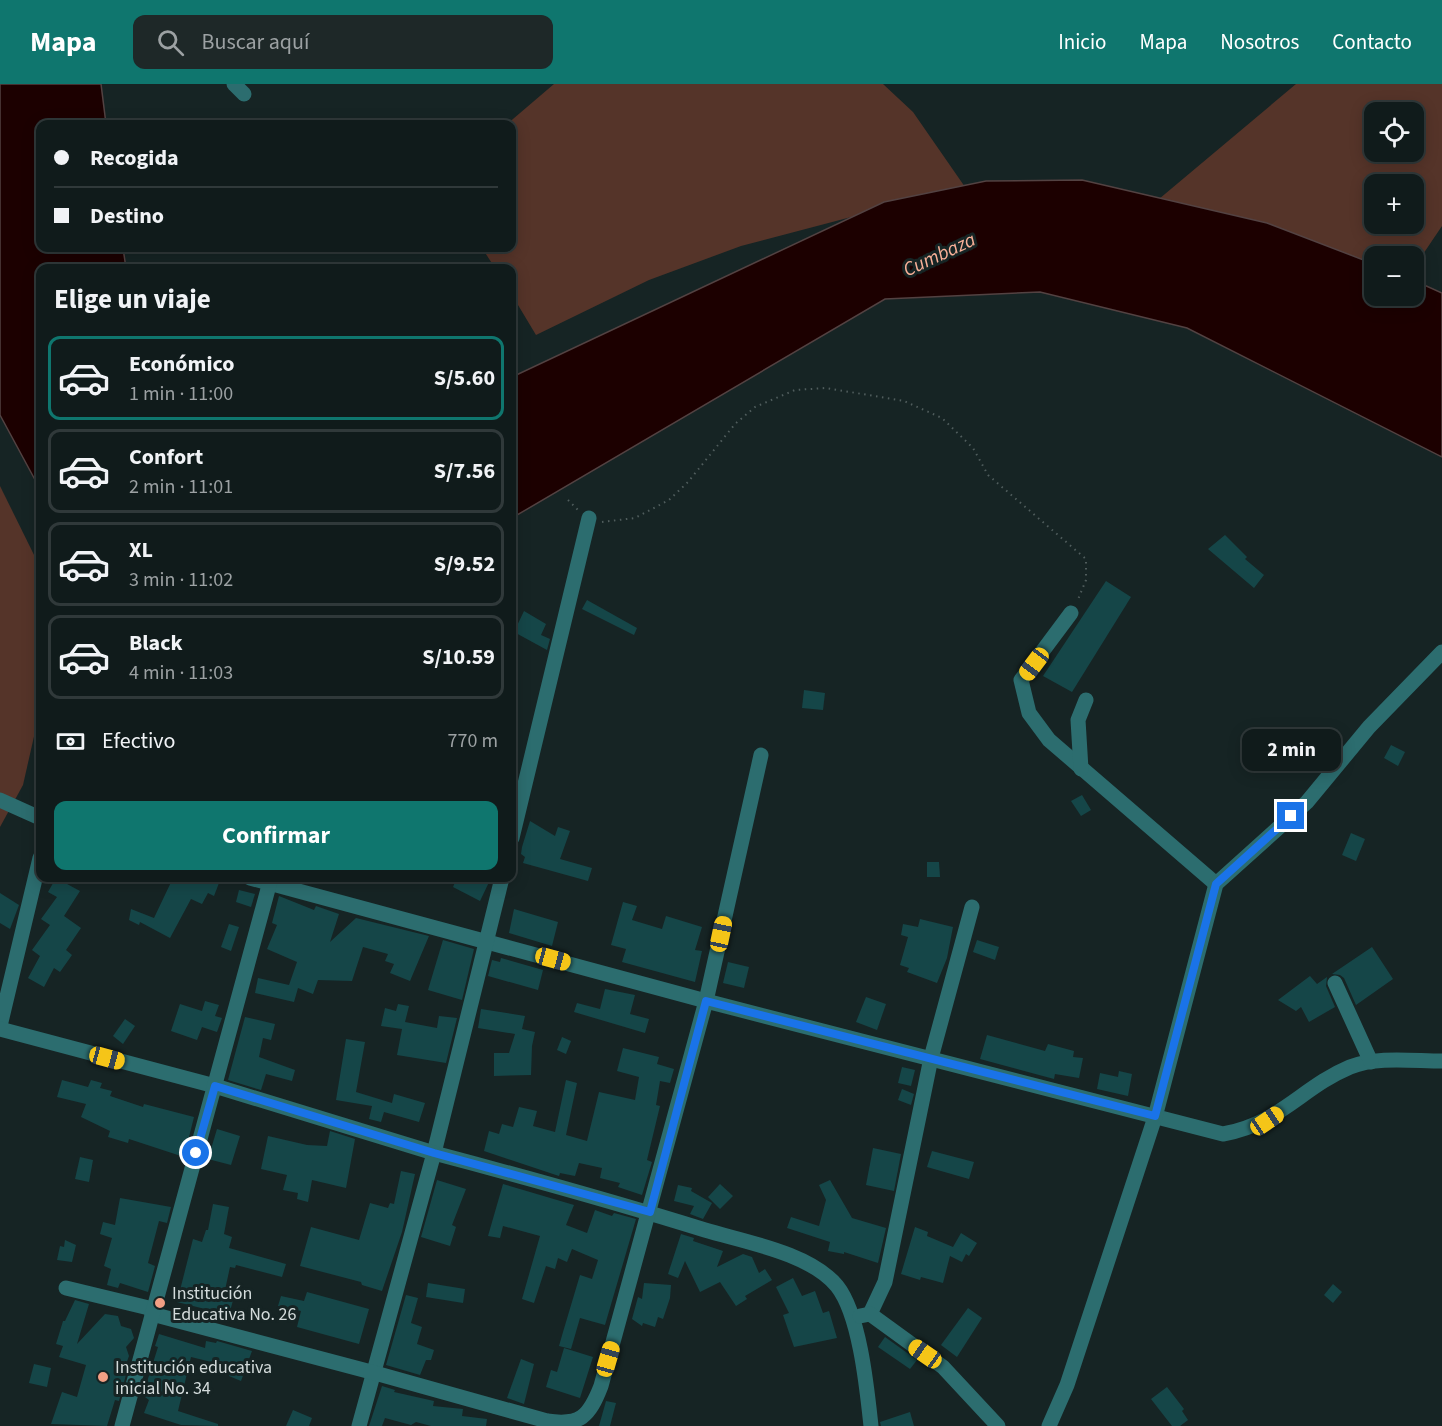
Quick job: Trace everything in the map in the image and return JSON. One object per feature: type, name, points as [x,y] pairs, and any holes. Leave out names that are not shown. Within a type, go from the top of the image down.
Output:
[{"type":"street","points":[[516,800],[589,518]]},
{"type":"street","points":[[1071,613],[1021,680],[1029,713],[1038,727],[1081,769],[1216,884]]},
{"type":"street","points":[[1049,1426],[1067,1385],[1155,1116],[1216,884],[1307,802],[1369,727],[1442,652]]},
{"type":"street","points":[[1081,769],[1078,720],[1086,700]]},
{"type":"street","points":[[66,1288],[547,1421],[573,1423],[587,1413],[601,1386],[706,1001],[760,755]]},
{"type":"street","points":[[0,800],[36,816]]},
{"type":"street","points":[[36,875],[0,1027],[215,1086],[434,1153],[650,1212],[772,1250],[822,1271],[838,1287],[853,1317],[871,1426]]},
{"type":"street","points":[[122,1426],[269,882]]},
{"type":"street","points":[[277,882],[706,1001],[1223,1134],[1267,1121],[1350,1067],[1371,1062],[1442,1061]]},
{"type":"street","points":[[359,1426],[434,1153],[501,882]]},
{"type":"street","points":[[870,1314],[885,1282],[931,1058],[972,907]]},
{"type":"street","points":[[1335,983],[1371,1062]]},
{"type":"street","points":[[853,1317],[870,1314],[943,1367],[998,1426]]},
{"type":"path","points":[[568,500],[589,518],[605,522],[622,521],[647,514],[664,504],[688,482],[735,424],[755,407],[780,395],[826,388],[880,397],[917,406],[953,427],[973,448],[988,475],[1086,559],[1086,580],[1071,613]]},
{"type":"shaded area","points":[[554,84],[883,84],[913,112],[965,187],[741,246],[649,280],[536,335],[516,302],[516,264],[492,264],[485,252],[516,252],[516,120],[512,120]]},
{"type":"shaded area","points":[[1296,84],[1442,84],[1442,226],[1424,253],[1424,246],[1364,246],[1364,260],[1267,223],[1159,199]]},
{"type":"shaded area","points":[[0,486],[36,559],[36,728],[23,785],[0,827]]},
{"type":"water","points":[[0,84],[101,84],[106,120],[36,120],[36,252],[124,252],[125,264],[36,264],[36,482],[0,415]]},
{"type":"water","name":"Cumbaza","points":[[1082,180],[1267,223],[1364,260],[1364,306],[1424,306],[1424,285],[1442,293],[1442,457],[1187,328],[1040,292],[885,299],[516,516],[516,375],[884,202],[986,181]]},
{"type":"building","points":[[1225,535],[1247,557],[1245,559],[1264,575],[1254,588],[1208,549]]},
{"type":"building","points":[[1106,581],[1131,597],[1072,692],[1043,676]]},
{"type":"building","points":[[587,600],[637,628],[634,635],[582,609]]},
{"type":"building","points":[[524,611],[546,624],[541,635],[550,639],[547,650],[516,633],[516,628]]},
{"type":"building","points":[[804,690],[825,693],[823,710],[802,708]]},
{"type":"building","points":[[1391,745],[1405,752],[1398,766],[1384,758]]},
{"type":"building","points":[[1082,795],[1091,810],[1081,816],[1071,801]]},
{"type":"building","points":[[530,821],[555,836],[558,827],[570,831],[560,859],[592,868],[588,881],[523,863],[525,857],[521,854],[522,847]]},
{"type":"building","points":[[1351,833],[1365,839],[1356,861],[1342,855]]},
{"type":"building","points":[[927,862],[939,862],[940,877],[927,877]]},
{"type":"building","points":[[54,882],[63,882],[80,891],[64,916],[81,928],[66,950],[72,955],[60,972],[54,968],[44,987],[28,978],[40,956],[32,950],[50,925],[41,919],[57,897],[48,892]]},
{"type":"building","points":[[171,882],[219,883],[214,896],[208,893],[202,904],[191,899],[170,938],[140,922],[139,925],[129,920],[131,909],[154,918]]},
{"type":"building","points":[[455,882],[489,882],[480,901],[453,887]]},
{"type":"building","points":[[239,890],[255,894],[251,907],[236,902]]},
{"type":"building","points":[[0,893],[19,905],[10,929],[0,923]]},
{"type":"building","points":[[279,896],[314,910],[316,906],[339,914],[330,942],[356,918],[429,936],[410,981],[390,973],[394,964],[385,961],[388,954],[363,947],[352,981],[318,980],[313,994],[298,988],[294,1002],[255,993],[258,978],[289,985],[297,962],[267,949],[277,925],[272,923]]},
{"type":"building","points":[[623,902],[637,906],[632,920],[662,929],[666,916],[702,927],[695,950],[702,951],[695,982],[622,962],[626,949],[611,945]]},
{"type":"building","points":[[514,909],[558,922],[552,946],[509,933]]},
{"type":"building","points":[[920,919],[953,927],[947,958],[937,983],[907,972],[909,968],[900,965],[908,937],[901,935],[903,924],[918,927]]},
{"type":"building","points":[[229,924],[239,927],[231,951],[221,947]]},
{"type":"building","points":[[443,940],[474,949],[462,1000],[428,990]]},
{"type":"building","points":[[977,940],[999,947],[995,960],[973,952]]},
{"type":"building","points":[[1372,947],[1393,979],[1356,1005],[1344,978],[1332,974]]},
{"type":"building","points":[[501,958],[543,970],[538,990],[488,976],[492,960],[500,962]]},
{"type":"building","points":[[728,962],[749,967],[744,988],[723,983]]},
{"type":"building","points":[[1310,976],[1317,984],[1327,977],[1326,986],[1335,1007],[1309,1022],[1301,1007],[1296,1011],[1278,1000]]},
{"type":"building","points":[[605,989],[635,995],[630,1014],[649,1019],[645,1033],[574,1012],[577,1003],[600,1009]]},
{"type":"building","points":[[866,997],[886,1004],[877,1030],[856,1022]]},
{"type":"building","points":[[205,1001],[219,1005],[215,1016],[222,1018],[217,1032],[202,1027],[197,1040],[171,1031],[180,1004],[202,1011]]},
{"type":"building","points":[[398,1004],[409,1006],[405,1022],[437,1028],[439,1016],[457,1018],[446,1063],[397,1055],[402,1029],[381,1026],[385,1008],[396,1011]]},
{"type":"building","points":[[481,1009],[525,1016],[522,1029],[535,1032],[531,1075],[494,1076],[494,1053],[509,1053],[515,1034],[478,1028]]},
{"type":"building","points":[[245,1017],[275,1024],[271,1040],[263,1038],[259,1057],[295,1070],[292,1081],[266,1074],[261,1090],[228,1080]]},
{"type":"building","points":[[125,1019],[135,1026],[123,1044],[113,1036]]},
{"type":"building","points":[[987,1035],[1045,1051],[1048,1044],[1074,1051],[1073,1057],[1083,1058],[1079,1078],[1055,1074],[1054,1079],[980,1059]]},
{"type":"building","points":[[562,1037],[571,1041],[566,1054],[557,1050]]},
{"type":"building","points":[[346,1039],[365,1042],[356,1092],[392,1103],[394,1094],[425,1103],[419,1122],[384,1112],[381,1122],[369,1119],[372,1106],[336,1100]]},
{"type":"building","points":[[623,1048],[659,1057],[657,1064],[674,1069],[670,1083],[660,1081],[656,1105],[660,1106],[647,1160],[652,1162],[642,1195],[618,1187],[620,1183],[600,1178],[602,1168],[579,1163],[575,1176],[560,1173],[559,1176],[484,1151],[489,1131],[499,1134],[502,1124],[513,1127],[519,1107],[537,1111],[533,1126],[555,1132],[566,1080],[577,1083],[566,1135],[587,1141],[599,1092],[635,1100],[639,1077],[617,1071]]},
{"type":"building","points":[[902,1067],[915,1070],[911,1086],[898,1083]]},
{"type":"building","points":[[1119,1071],[1132,1074],[1128,1096],[1097,1089],[1100,1073],[1118,1077]]},
{"type":"building","points":[[62,1080],[88,1087],[91,1080],[102,1083],[100,1088],[112,1091],[110,1096],[143,1107],[144,1104],[194,1117],[184,1157],[129,1139],[128,1143],[108,1137],[110,1131],[81,1117],[86,1104],[57,1097]]},
{"type":"building","points":[[902,1089],[914,1094],[911,1105],[898,1100]]},
{"type":"building","points":[[217,1129],[240,1136],[231,1165],[208,1159]]},
{"type":"building","points":[[330,1131],[355,1139],[346,1188],[312,1180],[308,1202],[297,1199],[298,1193],[283,1190],[287,1175],[261,1169],[268,1136],[307,1145],[327,1146]]},
{"type":"building","points":[[873,1148],[901,1154],[894,1191],[866,1185]]},
{"type":"building","points":[[932,1151],[974,1162],[969,1179],[927,1167]]},
{"type":"building","points":[[80,1157],[93,1160],[89,1182],[75,1179]]},
{"type":"building","points":[[401,1171],[415,1174],[402,1232],[382,1291],[362,1285],[361,1282],[300,1266],[311,1227],[359,1240],[370,1203],[388,1208],[390,1203],[394,1204]]},
{"type":"building","points":[[437,1180],[466,1189],[452,1225],[456,1227],[450,1246],[421,1237]]},
{"type":"building","points":[[830,1180],[852,1218],[886,1228],[878,1263],[844,1252],[844,1254],[828,1251],[830,1242],[787,1228],[791,1217],[819,1226],[826,1200],[819,1185]]},
{"type":"building","points":[[503,1184],[574,1205],[566,1225],[587,1233],[595,1210],[612,1216],[614,1213],[636,1219],[605,1325],[580,1318],[571,1349],[559,1346],[580,1275],[592,1279],[598,1260],[572,1249],[567,1262],[558,1258],[555,1269],[546,1266],[534,1303],[522,1299],[540,1236],[503,1226],[500,1238],[488,1236]]},
{"type":"building","points":[[720,1184],[733,1196],[720,1209],[708,1197]]},
{"type":"building","points":[[678,1185],[692,1188],[691,1191],[712,1203],[703,1219],[690,1214],[694,1206],[674,1201]]},
{"type":"building","points":[[120,1198],[171,1207],[167,1223],[159,1221],[148,1263],[155,1266],[148,1292],[120,1283],[118,1288],[107,1285],[111,1269],[104,1266],[112,1238],[100,1234],[103,1222],[115,1225]]},
{"type":"building","points":[[213,1204],[229,1207],[224,1234],[232,1237],[229,1248],[286,1264],[282,1277],[236,1265],[235,1268],[230,1267],[225,1290],[235,1293],[229,1315],[177,1302],[193,1239],[202,1242],[208,1230]]},
{"type":"building","points":[[915,1227],[928,1232],[927,1236],[953,1247],[961,1233],[977,1243],[969,1256],[966,1254],[962,1262],[950,1256],[943,1283],[921,1277],[920,1280],[901,1274]]},
{"type":"building","points":[[681,1234],[694,1238],[693,1241],[723,1251],[717,1267],[743,1254],[752,1257],[759,1273],[765,1269],[772,1280],[745,1296],[747,1299],[736,1306],[720,1282],[700,1292],[685,1261],[678,1278],[668,1274]]},
{"type":"building","points":[[65,1240],[76,1245],[72,1262],[57,1260],[60,1246],[64,1247]]},
{"type":"building","points":[[793,1278],[802,1296],[815,1291],[823,1313],[829,1311],[837,1338],[794,1347],[783,1315],[789,1313],[776,1287]]},
{"type":"building","points":[[428,1283],[465,1289],[463,1303],[426,1297]]},
{"type":"building","points":[[644,1283],[671,1285],[670,1298],[663,1319],[658,1317],[655,1327],[643,1323],[642,1326],[632,1319],[638,1297],[642,1299]]},
{"type":"building","points":[[1333,1284],[1342,1292],[1333,1303],[1324,1295]]},
{"type":"building","points":[[307,1292],[369,1309],[359,1344],[297,1327],[301,1311],[278,1306],[281,1296],[304,1301]]},
{"type":"building","points":[[406,1295],[418,1298],[411,1323],[422,1327],[417,1344],[434,1350],[431,1360],[426,1360],[420,1375],[386,1365]]},
{"type":"building","points":[[75,1300],[89,1304],[77,1344],[105,1314],[118,1316],[121,1326],[131,1329],[134,1338],[126,1347],[129,1356],[125,1367],[128,1367],[119,1401],[115,1400],[107,1426],[51,1424],[62,1392],[77,1397],[86,1365],[59,1357],[63,1346],[56,1344],[63,1321]]},
{"type":"building","points":[[968,1308],[982,1318],[957,1357],[941,1345]]},
{"type":"building","points":[[159,1334],[205,1348],[206,1341],[216,1343],[217,1341],[252,1351],[241,1381],[229,1376],[232,1367],[191,1357],[178,1411],[218,1424],[218,1426],[181,1425],[144,1413],[149,1400],[145,1397],[150,1383],[147,1382],[158,1347],[155,1346]]},
{"type":"building","points":[[885,1337],[917,1360],[910,1369],[878,1347]]},
{"type":"building","points":[[564,1348],[593,1357],[580,1398],[546,1387],[551,1370],[557,1372]]},
{"type":"building","points":[[521,1359],[534,1364],[524,1404],[507,1398]]},
{"type":"building","points":[[34,1364],[51,1368],[47,1387],[29,1383]]},
{"type":"building","points":[[382,1386],[395,1390],[394,1392],[434,1401],[433,1406],[463,1409],[462,1416],[487,1419],[486,1426],[431,1426],[416,1422],[411,1425],[385,1418],[382,1426],[369,1426]]},
{"type":"building","points":[[1167,1387],[1184,1409],[1182,1411],[1188,1420],[1180,1426],[1172,1426],[1151,1399]]},
{"type":"building","points":[[606,1401],[616,1403],[610,1426],[599,1426]]},
{"type":"building","points":[[293,1410],[312,1418],[309,1426],[286,1426]]},
{"type":"building","points":[[910,1412],[914,1426],[881,1426],[880,1422]]},
{"type":"place","name":"Institución Educativa No. 26","points":[[160,1303]]},
{"type":"place","name":"Institución educativa inicial No. 34","points":[[103,1377]]},
{"type":"route","points":[[196,1153],[215,1086],[434,1153],[650,1212],[706,1001],[1155,1116],[1216,884],[1291,816]]}]
